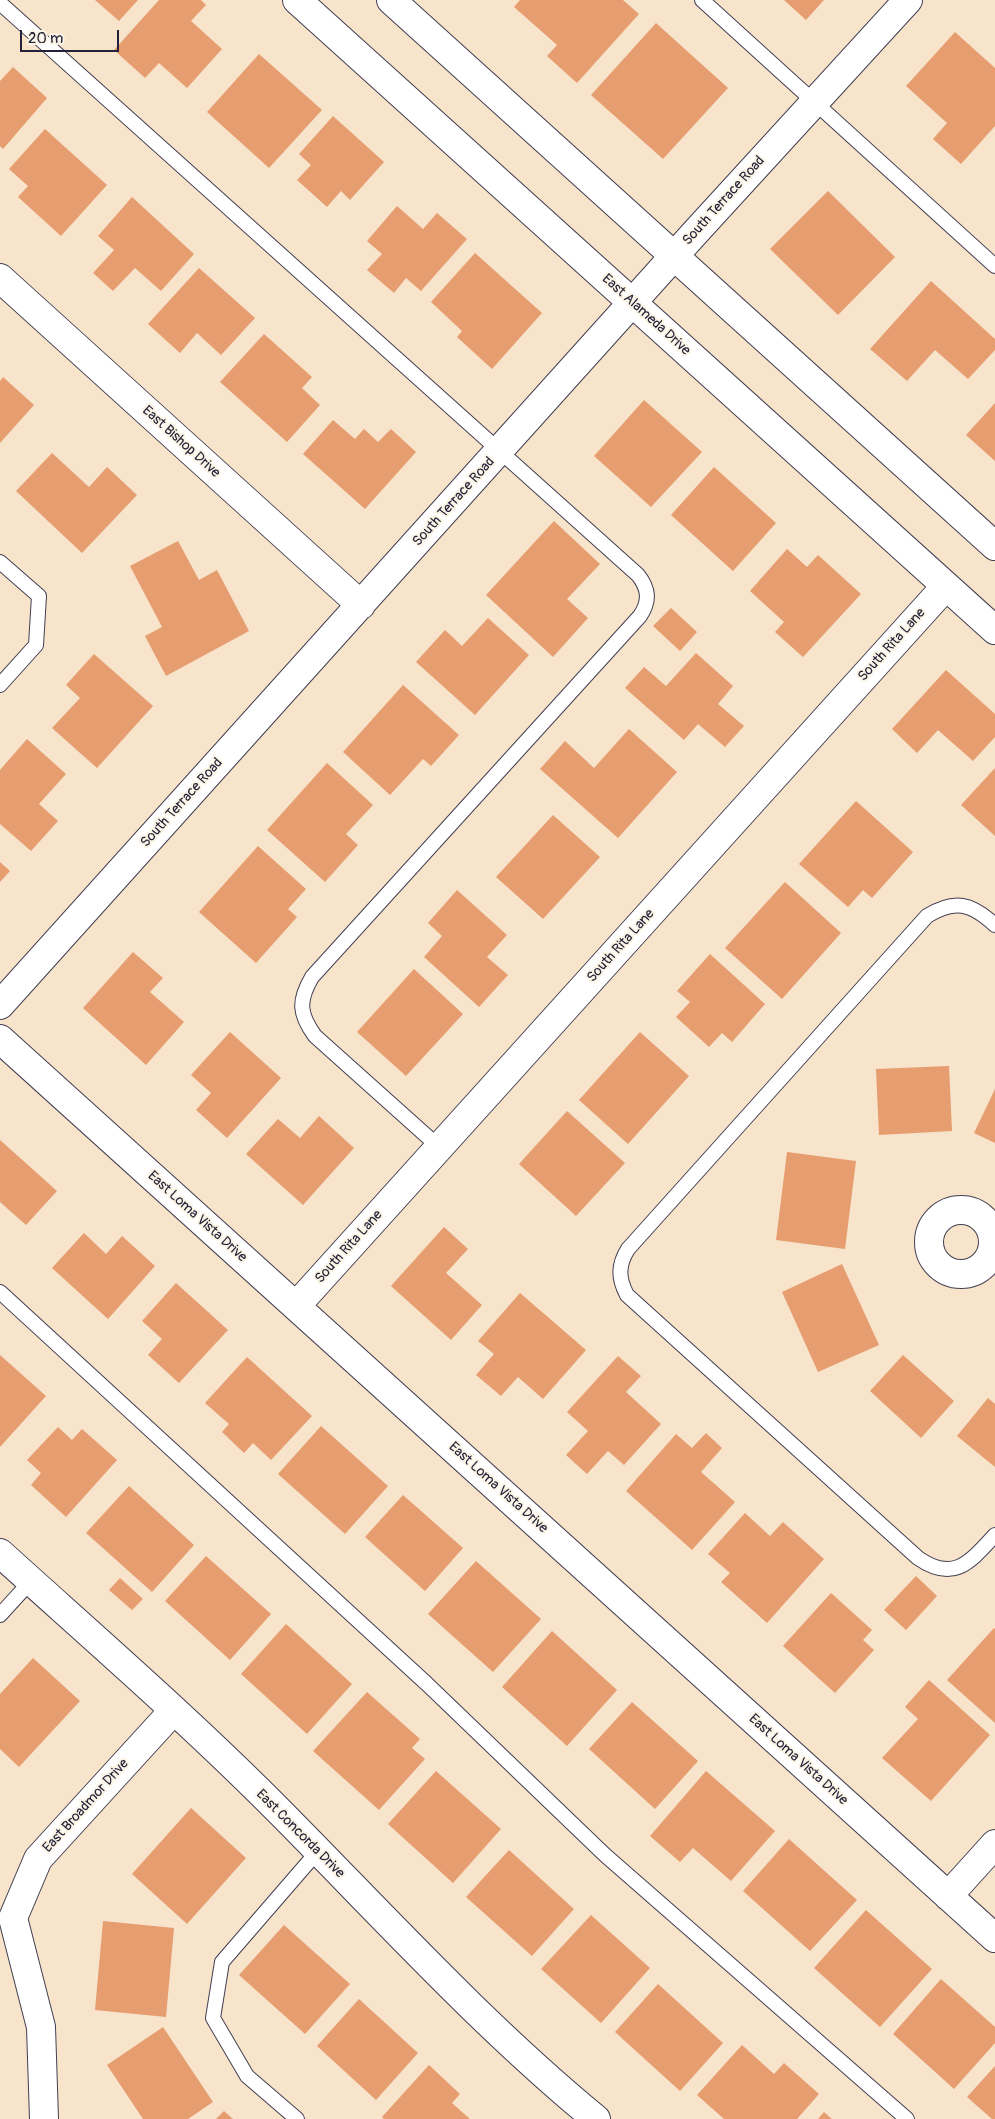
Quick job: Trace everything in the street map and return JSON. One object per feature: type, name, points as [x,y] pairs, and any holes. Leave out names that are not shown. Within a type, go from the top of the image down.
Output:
[{"type":"street","name":"East Alameda Drive","points":[[297,0],[995,630]]},
{"type":"street","points":[[391,0],[995,546]]},
{"type":"street","name":"South Terrace Road","points":[[0,1005],[632,303],[908,0]]},
{"type":"street","name":"East Bishop Drive","points":[[0,278],[361,604]]},
{"type":"street","name":"South Rita Lane","points":[[296,1306],[946,586]]},
{"type":"street","name":"East Loma Vista Drive","points":[[0,1039],[995,1938]]},
{"type":"street","name":"East Concorda Drive","points":[[0,1553],[174,1710],[281,1813],[479,2014],[596,2119]]},
{"type":"street","name":"East Broadmor Drive","points":[[44,2119],[41,2028],[13,1918],[38,1859],[174,1710]]},
{"type":"street","points":[[948,1896],[995,1844]]},
{"type":"lane","points":[[702,0],[995,266]]},
{"type":"lane","points":[[0,3],[638,575],[645,584],[648,597],[646,607],[640,616],[312,978],[303,992],[302,1007],[306,1023],[315,1036],[439,1147]]},
{"type":"lane","points":[[0,562],[39,596],[36,645],[0,685]]},
{"type":"lane","points":[[995,925],[972,909],[958,904],[942,907],[928,916],[628,1249],[622,1259],[619,1271],[620,1283],[627,1295],[918,1558],[932,1567],[949,1570],[965,1564],[995,1536]]},
{"type":"lane","points":[[0,1292],[427,1684],[605,1855],[907,2119]]},
{"type":"lane","points":[[0,1615],[31,1581]]},
{"type":"lane","points":[[297,2119],[247,2076],[213,2018],[222,1962],[318,1851]]},
{"type":"building","points":[[95,0],[138,0],[119,21]]},
{"type":"building","points":[[159,0],[201,0],[206,5],[191,21],[222,49],[187,88],[159,63],[145,78],[114,50]]},
{"type":"building","points":[[520,0],[623,0],[639,14],[577,83],[547,56],[557,45],[514,7]]},
{"type":"building","points":[[784,0],[824,0],[806,20]]},
{"type":"building","points":[[656,23],[728,88],[663,159],[591,95]]},
{"type":"building","points":[[955,32],[995,68],[995,126],[961,164],[933,139],[947,123],[906,86]]},
{"type":"building","points":[[259,54],[322,110],[269,168],[207,112]]},
{"type":"building","points":[[13,67],[47,98],[3,149],[0,146],[0,81]]},
{"type":"building","points":[[333,116],[384,162],[350,200],[341,191],[327,207],[297,180],[311,165],[299,154]]},
{"type":"building","points":[[45,129],[107,185],[61,236],[18,197],[28,186],[9,169]]},
{"type":"building","points":[[828,191],[895,257],[838,315],[770,249]]},
{"type":"building","points":[[132,197],[194,254],[161,291],[135,268],[113,291],[93,273],[114,250],[98,236]]},
{"type":"building","points":[[397,206],[423,229],[437,213],[467,239],[421,291],[406,278],[394,293],[367,270],[382,254],[367,241]]},
{"type":"building","points":[[475,253],[542,313],[492,369],[457,337],[462,331],[431,302]]},
{"type":"building","points":[[199,268],[255,318],[221,355],[197,333],[180,353],[148,324]]},
{"type":"building","points":[[931,281],[995,339],[995,350],[968,379],[935,350],[907,381],[870,349]]},
{"type":"building","points":[[264,334],[312,377],[302,388],[320,405],[287,442],[220,382]]},
{"type":"building","points":[[3,377],[34,405],[0,443],[0,381]]},
{"type":"building","points":[[644,400],[702,452],[651,507],[594,456]]},
{"type":"building","points":[[995,403],[995,461],[966,435]]},
{"type":"building","points":[[333,420],[355,439],[364,429],[378,442],[391,429],[416,452],[365,509],[303,454]]},
{"type":"building","points":[[52,453],[89,487],[107,467],[137,495],[82,553],[16,491]]},
{"type":"building","points":[[714,467],[776,523],[733,571],[671,515]]},
{"type":"building","points":[[554,521],[600,564],[567,599],[588,618],[553,657],[486,595]]},
{"type":"building","points":[[178,541],[199,580],[217,570],[249,631],[166,676],[145,636],[162,627],[130,566]]},
{"type":"building","points":[[787,549],[807,567],[818,555],[861,594],[803,657],[775,632],[784,622],[750,591]]},
{"type":"building","points":[[671,608],[697,632],[680,651],[653,626]]},
{"type":"building","points":[[488,618],[529,655],[475,715],[416,662],[445,630],[462,646]]},
{"type":"building","points":[[696,653],[733,686],[718,704],[744,726],[725,747],[698,724],[684,740],[625,688],[644,667],[666,686]]},
{"type":"building","points":[[94,654],[153,706],[97,768],[52,728],[80,698],[66,685]]},
{"type":"building","points":[[946,670],[995,714],[995,737],[973,761],[938,730],[917,753],[892,729]]},
{"type":"building","points":[[403,685],[459,735],[431,766],[423,759],[390,795],[343,752]]},
{"type":"building","points":[[629,729],[677,772],[618,838],[540,769],[565,741],[594,768]]},
{"type":"building","points":[[27,739],[66,774],[39,804],[58,821],[31,851],[0,824],[0,770]]},
{"type":"building","points":[[327,763],[373,805],[346,834],[358,845],[325,882],[267,830]]},
{"type":"building","points":[[995,768],[995,836],[961,805]]},
{"type":"building","points":[[856,801],[913,852],[872,898],[863,890],[848,907],[799,864]]},
{"type":"building","points":[[553,815],[600,857],[543,919],[496,877]]},
{"type":"building","points":[[258,846],[306,889],[288,909],[297,917],[256,963],[199,912]]},
{"type":"building","points":[[0,862],[10,871],[0,882]]},
{"type":"building","points":[[785,882],[841,933],[782,999],[725,948]]},
{"type":"building","points":[[457,890],[507,935],[487,957],[508,975],[479,1007],[424,957],[442,936],[428,923]]},
{"type":"building","points":[[133,952],[163,978],[150,992],[184,1022],[146,1065],[83,1008]]},
{"type":"building","points":[[710,954],[765,1004],[732,1042],[722,1033],[709,1047],[676,1017],[690,1002],[677,991]]},
{"type":"building","points":[[414,969],[463,1014],[406,1076],[357,1032]]},
{"type":"building","points":[[230,1032],[281,1078],[227,1138],[196,1110],[211,1093],[191,1075]]},
{"type":"building","points":[[640,1032],[689,1076],[628,1144],[579,1100]]},
{"type":"building","points":[[949,1066],[952,1131],[879,1135],[876,1069]]},
{"type":"building","points":[[995,1089],[995,1143],[974,1133]]},
{"type":"building","points":[[567,1111],[625,1163],[576,1216],[519,1164]]},
{"type":"building","points":[[319,1116],[354,1148],[303,1205],[246,1154],[278,1119],[300,1138]]},
{"type":"building","points":[[0,1140],[57,1191],[26,1225],[0,1202]]},
{"type":"building","points":[[787,1152],[856,1161],[845,1249],[776,1240]]},
{"type":"building","points":[[444,1227],[468,1249],[446,1273],[482,1305],[451,1340],[391,1286]]},
{"type":"building","points":[[84,1233],[106,1254],[122,1236],[155,1266],[108,1319],[52,1268]]},
{"type":"building","points":[[842,1264],[879,1345],[818,1372],[782,1292]]},
{"type":"building","points":[[176,1283],[228,1330],[179,1383],[148,1355],[162,1339],[142,1321]]},
{"type":"building","points":[[520,1293],[586,1350],[543,1399],[518,1377],[501,1396],[476,1375],[494,1354],[478,1341]]},
{"type":"building","points":[[0,1355],[46,1396],[0,1447]]},
{"type":"building","points":[[903,1355],[954,1401],[921,1438],[870,1391]]},
{"type":"building","points":[[618,1356],[641,1376],[626,1392],[661,1424],[624,1465],[608,1451],[587,1474],[566,1455],[588,1431],[567,1412]]},
{"type":"building","points":[[247,1357],[312,1416],[271,1460],[253,1443],[244,1453],[222,1432],[229,1424],[205,1403]]},
{"type":"building","points":[[988,1398],[995,1404],[995,1467],[957,1436]]},
{"type":"building","points":[[321,1426],[388,1486],[345,1534],[278,1474]]},
{"type":"building","points":[[58,1427],[72,1440],[82,1429],[117,1460],[66,1517],[31,1485],[41,1473],[27,1460]]},
{"type":"building","points":[[706,1433],[722,1448],[701,1472],[735,1502],[692,1550],[626,1491],[676,1434],[692,1448]]},
{"type":"building","points":[[129,1486],[194,1545],[152,1592],[86,1533]]},
{"type":"building","points":[[403,1495],[463,1548],[425,1591],[365,1537]]},
{"type":"building","points":[[745,1513],[770,1536],[783,1522],[824,1559],[767,1623],[721,1582],[730,1573],[708,1554]]},
{"type":"building","points":[[206,1556],[271,1614],[230,1660],[165,1601]]},
{"type":"building","points":[[476,1561],[541,1619],[493,1672],[428,1614]]},
{"type":"building","points":[[916,1576],[937,1596],[906,1630],[884,1610]]},
{"type":"building","points":[[120,1578],[143,1599],[132,1610],[109,1590]]},
{"type":"building","points":[[831,1593],[872,1630],[863,1640],[874,1650],[835,1693],[783,1646]]},
{"type":"building","points":[[286,1624],[352,1684],[307,1734],[241,1674]]},
{"type":"building","points":[[995,1629],[995,1723],[947,1680]]},
{"type":"building","points":[[552,1631],[617,1690],[567,1746],[502,1687]]},
{"type":"building","points":[[33,1658],[80,1701],[19,1767],[0,1749],[0,1694]]},
{"type":"building","points":[[929,1680],[990,1735],[931,1801],[882,1758],[918,1719],[905,1707]]},
{"type":"building","points":[[367,1692],[420,1739],[412,1748],[425,1759],[379,1810],[313,1751]]},
{"type":"building","points":[[632,1702],[698,1761],[655,1809],[589,1749]]},
{"type":"building","points":[[436,1771],[501,1829],[453,1883],[388,1824]]},
{"type":"building","points":[[706,1771],[775,1831],[731,1881],[693,1848],[680,1862],[650,1836]]},
{"type":"building","points":[[191,1808],[246,1858],[187,1924],[132,1874]]},
{"type":"building","points":[[789,1839],[857,1900],[810,1951],[743,1891]]},
{"type":"building","points":[[509,1850],[574,1909],[532,1956],[466,1897]]},
{"type":"building","points":[[866,1910],[932,1969],[880,2027],[814,1968]]},
{"type":"building","points":[[591,1915],[650,1968],[601,2023],[541,1969]]},
{"type":"building","points":[[103,1921],[174,1928],[166,2017],[95,2010]]},
{"type":"building","points":[[284,1925],[350,1984],[305,2034],[239,1975]]},
{"type":"building","points":[[941,1979],[995,2027],[995,2043],[954,2089],[893,2034]]},
{"type":"building","points":[[658,1984],[723,2043],[680,2091],[615,2032]]},
{"type":"building","points":[[359,1999],[418,2053],[376,2100],[317,2046]]},
{"type":"building","points":[[163,2027],[213,2102],[188,2119],[143,2119],[107,2065]]},
{"type":"building","points":[[742,2045],[774,2074],[784,2063],[819,2094],[797,2119],[724,2119],[697,2095]]},
{"type":"building","points":[[429,2065],[460,2094],[452,2103],[470,2119],[384,2119],[382,2117]]},
{"type":"building","points":[[995,2066],[995,2119],[992,2119],[967,2097]]},
{"type":"building","points":[[224,2111],[233,2119],[216,2119]]},
{"type":"building","points":[[824,2112],[832,2119],[818,2119]]}]
